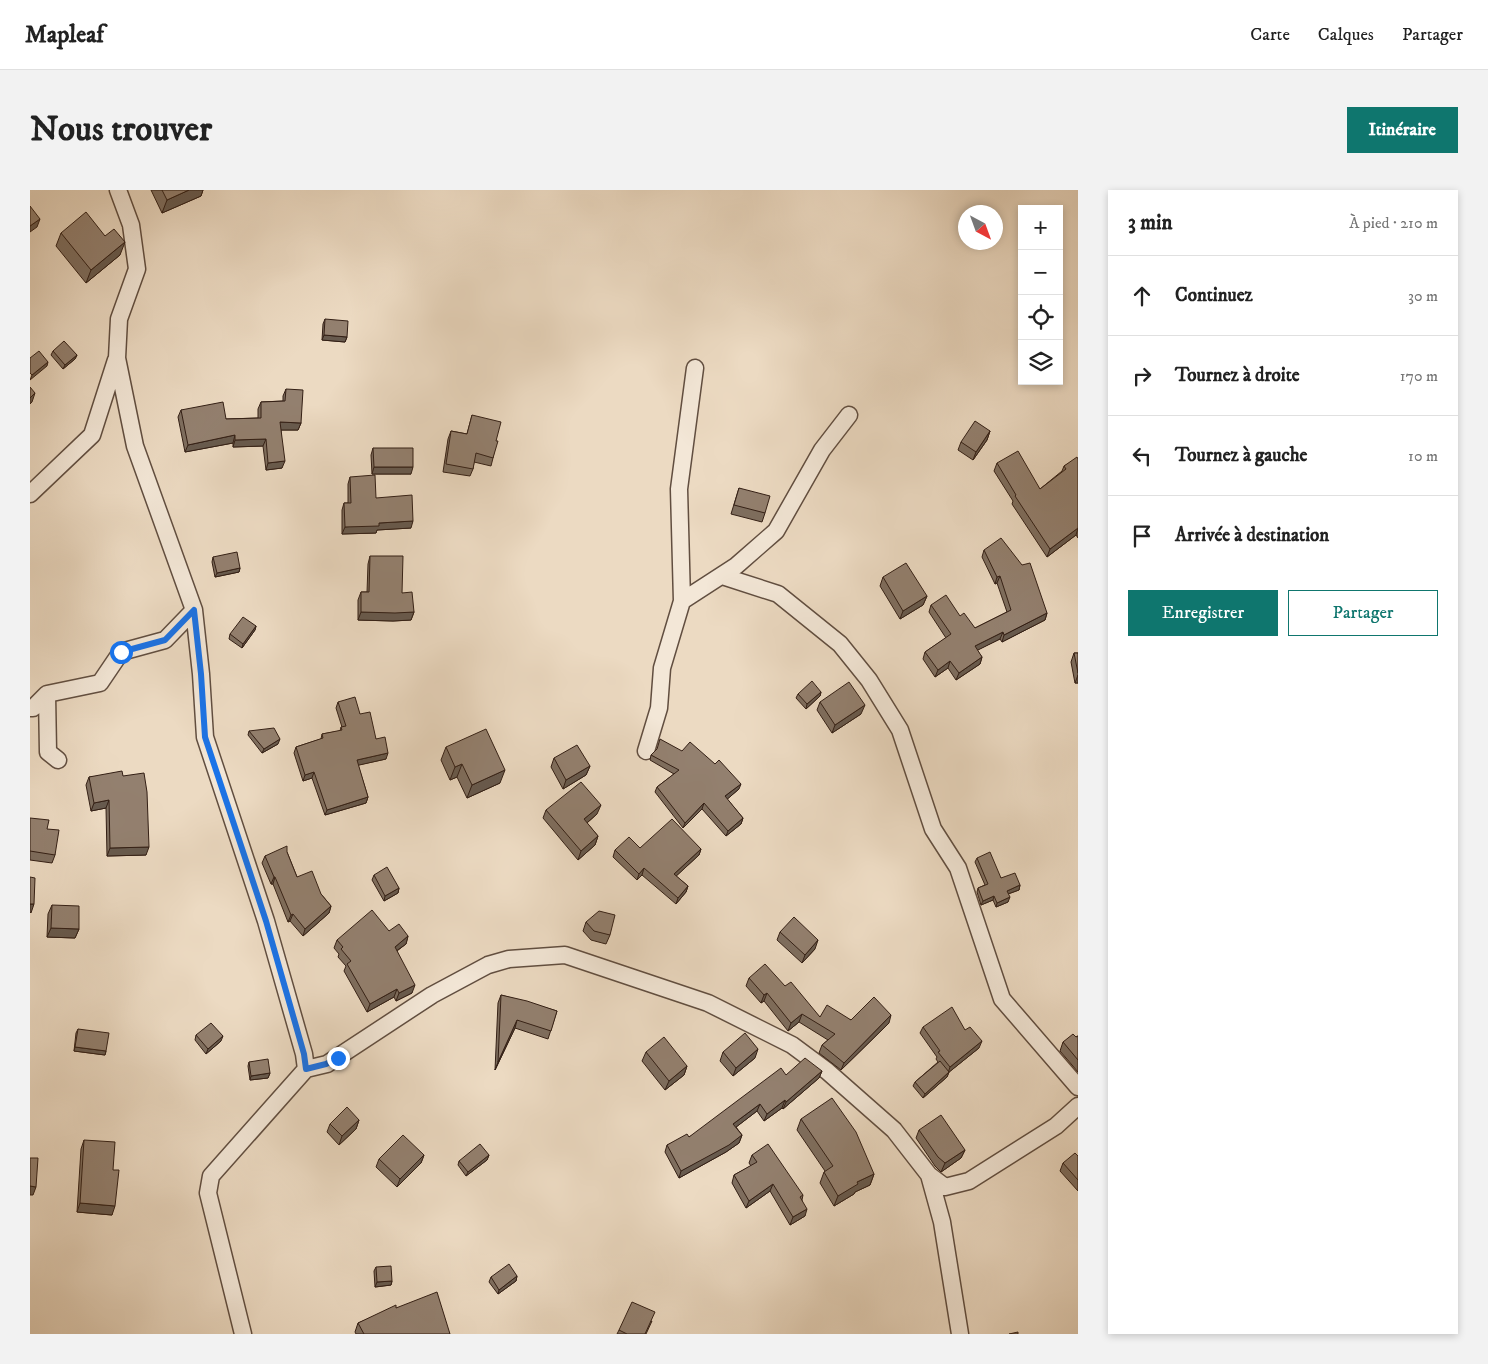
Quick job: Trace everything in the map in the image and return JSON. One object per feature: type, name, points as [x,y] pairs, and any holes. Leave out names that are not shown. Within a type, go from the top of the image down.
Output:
[{"type":"street","points":[[118,190],[130,225],[137,269],[119,319],[117,358],[135,446],[194,610],[205,737],[266,921],[304,1054],[306,1069]]},
{"type":"street","points":[[30,494],[92,435],[117,358]]},
{"type":"street","points":[[646,752],[659,708],[662,668],[682,601],[679,489],[695,368]]},
{"type":"street","points":[[682,601],[736,566],[776,531],[822,450],[849,415]]},
{"type":"street","points":[[722,576],[778,594],[840,644],[869,680],[900,730],[933,829],[958,868],[1002,999],[1078,1088]]},
{"type":"street","points":[[30,708],[33,708],[47,694],[100,683],[121,652],[165,640],[194,610]]},
{"type":"street","points":[[47,694],[48,752],[58,760]]},
{"type":"street","points":[[243,1334],[208,1193],[211,1176],[306,1069],[326,1064],[338,1058],[432,995],[488,965],[508,959],[565,955],[708,1003],[792,1045],[827,1071],[894,1130],[929,1175],[945,1187],[970,1181],[1056,1126],[1078,1106]]},
{"type":"street","points":[[929,1175],[942,1222],[960,1334]]},
{"type":"building","points":[[162,190],[189,190],[167,200]]},
{"type":"building","points":[[30,206],[40,219],[30,226]]},
{"type":"building","points":[[86,212],[105,236],[114,229],[125,242],[91,270],[61,233]]},
{"type":"building","points":[[325,319],[348,321],[347,337],[324,335]]},
{"type":"building","points":[[64,341],[77,355],[65,365],[53,351]]},
{"type":"building","points":[[39,351],[48,362],[32,375],[30,373],[30,358]]},
{"type":"building","points":[[30,387],[35,393],[30,398]]},
{"type":"building","points":[[286,389],[303,390],[301,423],[280,422],[285,461],[268,463],[266,439],[235,440],[235,435],[188,445],[181,410],[223,402],[226,419],[261,418],[261,402],[285,401]]},
{"type":"building","points":[[472,415],[501,422],[493,458],[476,453],[473,469],[446,464],[451,431],[467,434]]},
{"type":"building","points":[[975,421],[990,431],[976,452],[961,442]]},
{"type":"building","points":[[373,448],[413,448],[413,467],[374,467]]},
{"type":"building","points":[[1018,451],[1040,489],[1066,469],[1064,466],[1077,457],[1078,459],[1078,528],[1050,549],[1015,496],[997,463]]},
{"type":"building","points":[[375,475],[376,498],[412,495],[413,521],[379,523],[379,526],[345,527],[344,503],[351,503],[350,477]]},
{"type":"building","points":[[739,488],[770,496],[765,513],[734,505]]},
{"type":"building","points":[[1001,538],[1022,565],[1030,563],[1047,613],[1004,635],[1003,632],[975,646],[982,657],[959,673],[950,661],[938,670],[925,652],[951,634],[931,605],[946,595],[960,616],[964,613],[975,628],[1011,610],[1000,576],[997,577],[984,550]]},
{"type":"building","points":[[237,552],[240,568],[217,573],[213,557]]},
{"type":"building","points":[[370,556],[403,556],[402,593],[412,592],[414,612],[361,612],[361,592],[369,592]]},
{"type":"building","points":[[906,563],[927,596],[903,611],[883,577]]},
{"type":"building","points":[[243,617],[256,626],[243,644],[230,634]]},
{"type":"building","points":[[1074,653],[1078,653],[1078,673]]},
{"type":"building","points":[[812,681],[821,692],[807,704],[798,694]]},
{"type":"building","points":[[849,682],[865,705],[835,725],[820,702]]},
{"type":"building","points":[[355,697],[360,714],[370,712],[376,739],[385,737],[388,753],[357,760],[368,797],[327,810],[314,772],[305,775],[296,747],[323,738],[322,734],[342,730],[341,727],[346,726],[338,702]]},
{"type":"building","points":[[274,728],[280,739],[264,749],[249,731]]},
{"type":"building","points":[[486,729],[505,770],[472,785],[462,764],[455,767],[446,747]]},
{"type":"building","points":[[660,739],[682,751],[690,742],[715,764],[719,760],[741,784],[725,796],[743,818],[728,831],[704,803],[685,823],[657,787],[679,770],[651,755],[657,749]]},
{"type":"building","points":[[577,745],[590,766],[566,780],[554,758]]},
{"type":"building","points":[[122,771],[123,776],[144,773],[147,792],[149,847],[110,848],[109,800],[94,803],[89,777]]},
{"type":"building","points":[[581,782],[601,805],[584,819],[598,836],[581,851],[546,810]]},
{"type":"building","points":[[30,818],[49,820],[47,829],[59,830],[55,855],[30,851]]},
{"type":"building","points":[[672,819],[701,849],[674,874],[688,886],[678,898],[644,868],[639,874],[615,850],[629,837],[640,848]]},
{"type":"building","points":[[287,846],[287,852],[297,877],[312,871],[321,894],[331,906],[305,929],[293,914],[291,915],[265,856]]},
{"type":"building","points":[[990,852],[1001,878],[1015,873],[1020,885],[1007,891],[1010,897],[997,903],[994,896],[983,901],[978,888],[988,884],[977,858]]},
{"type":"building","points":[[387,867],[399,888],[385,896],[374,875]]},
{"type":"building","points":[[30,877],[35,878],[34,904],[30,904]]},
{"type":"building","points":[[52,905],[79,906],[79,929],[51,928]]},
{"type":"building","points":[[372,910],[389,931],[399,924],[408,936],[395,947],[415,985],[399,993],[397,989],[370,1004],[347,964],[351,961],[341,949],[343,947],[337,940]]},
{"type":"building","points":[[599,911],[615,915],[610,935],[594,931],[586,922]]},
{"type":"building","points":[[794,917],[818,940],[805,955],[780,932]]},
{"type":"building","points":[[765,964],[785,986],[791,982],[820,1017],[827,1005],[851,1020],[874,997],[891,1015],[844,1063],[822,1045],[835,1034],[802,1014],[791,1023],[767,993],[764,995],[749,978]]},
{"type":"building","points":[[501,995],[557,1011],[551,1031],[517,1020],[498,1062]]},
{"type":"building","points":[[952,1007],[965,1030],[970,1027],[982,1041],[950,1067],[938,1052],[940,1051],[923,1027]]},
{"type":"building","points":[[211,1023],[223,1036],[208,1049],[196,1035]]},
{"type":"building","points":[[78,1029],[109,1033],[106,1051],[75,1047]]},
{"type":"building","points":[[745,1033],[758,1049],[736,1068],[723,1052]]},
{"type":"building","points":[[1073,1034],[1076,1037],[1078,1036],[1078,1060],[1063,1042]]},
{"type":"building","points":[[664,1037],[687,1066],[669,1081],[646,1052]]},
{"type":"building","points":[[805,1058],[822,1071],[786,1102],[785,1100],[767,1114],[760,1104],[733,1124],[742,1135],[729,1145],[681,1171],[667,1145],[687,1134],[689,1137],[781,1068],[786,1075]]},
{"type":"building","points":[[268,1059],[270,1073],[251,1076],[249,1062]]},
{"type":"building","points":[[940,1061],[949,1072],[925,1094],[915,1082]]},
{"type":"building","points":[[832,1098],[856,1132],[874,1174],[857,1182],[858,1184],[838,1196],[824,1172],[833,1166],[801,1119]]},
{"type":"building","points":[[347,1107],[359,1120],[342,1136],[330,1124]]},
{"type":"building","points":[[941,1115],[965,1150],[945,1163],[938,1157],[919,1130]]},
{"type":"building","points":[[403,1135],[424,1155],[400,1179],[379,1159]]},
{"type":"building","points":[[84,1140],[115,1142],[113,1170],[119,1170],[115,1206],[80,1203]]},
{"type":"building","points":[[480,1144],[489,1155],[468,1172],[459,1161]]},
{"type":"building","points":[[768,1144],[803,1195],[800,1197],[807,1209],[793,1217],[773,1184],[749,1201],[734,1175],[757,1162],[752,1155]]},
{"type":"building","points":[[1075,1153],[1078,1156],[1078,1180],[1063,1163]]},
{"type":"building","points":[[30,1158],[38,1158],[36,1187],[30,1186]]},
{"type":"building","points":[[509,1264],[517,1276],[499,1290],[491,1277]]},
{"type":"building","points":[[391,1266],[392,1281],[377,1282],[376,1267]]},
{"type":"building","points":[[437,1292],[450,1334],[364,1334],[358,1323],[396,1305],[396,1308]]},
{"type":"building","points":[[632,1302],[655,1312],[645,1334],[627,1334],[619,1330]]},
{"type":"route","points":[[121,652],[165,640],[194,610],[205,737],[266,921],[304,1054],[306,1069],[326,1064],[338,1058]]}]
